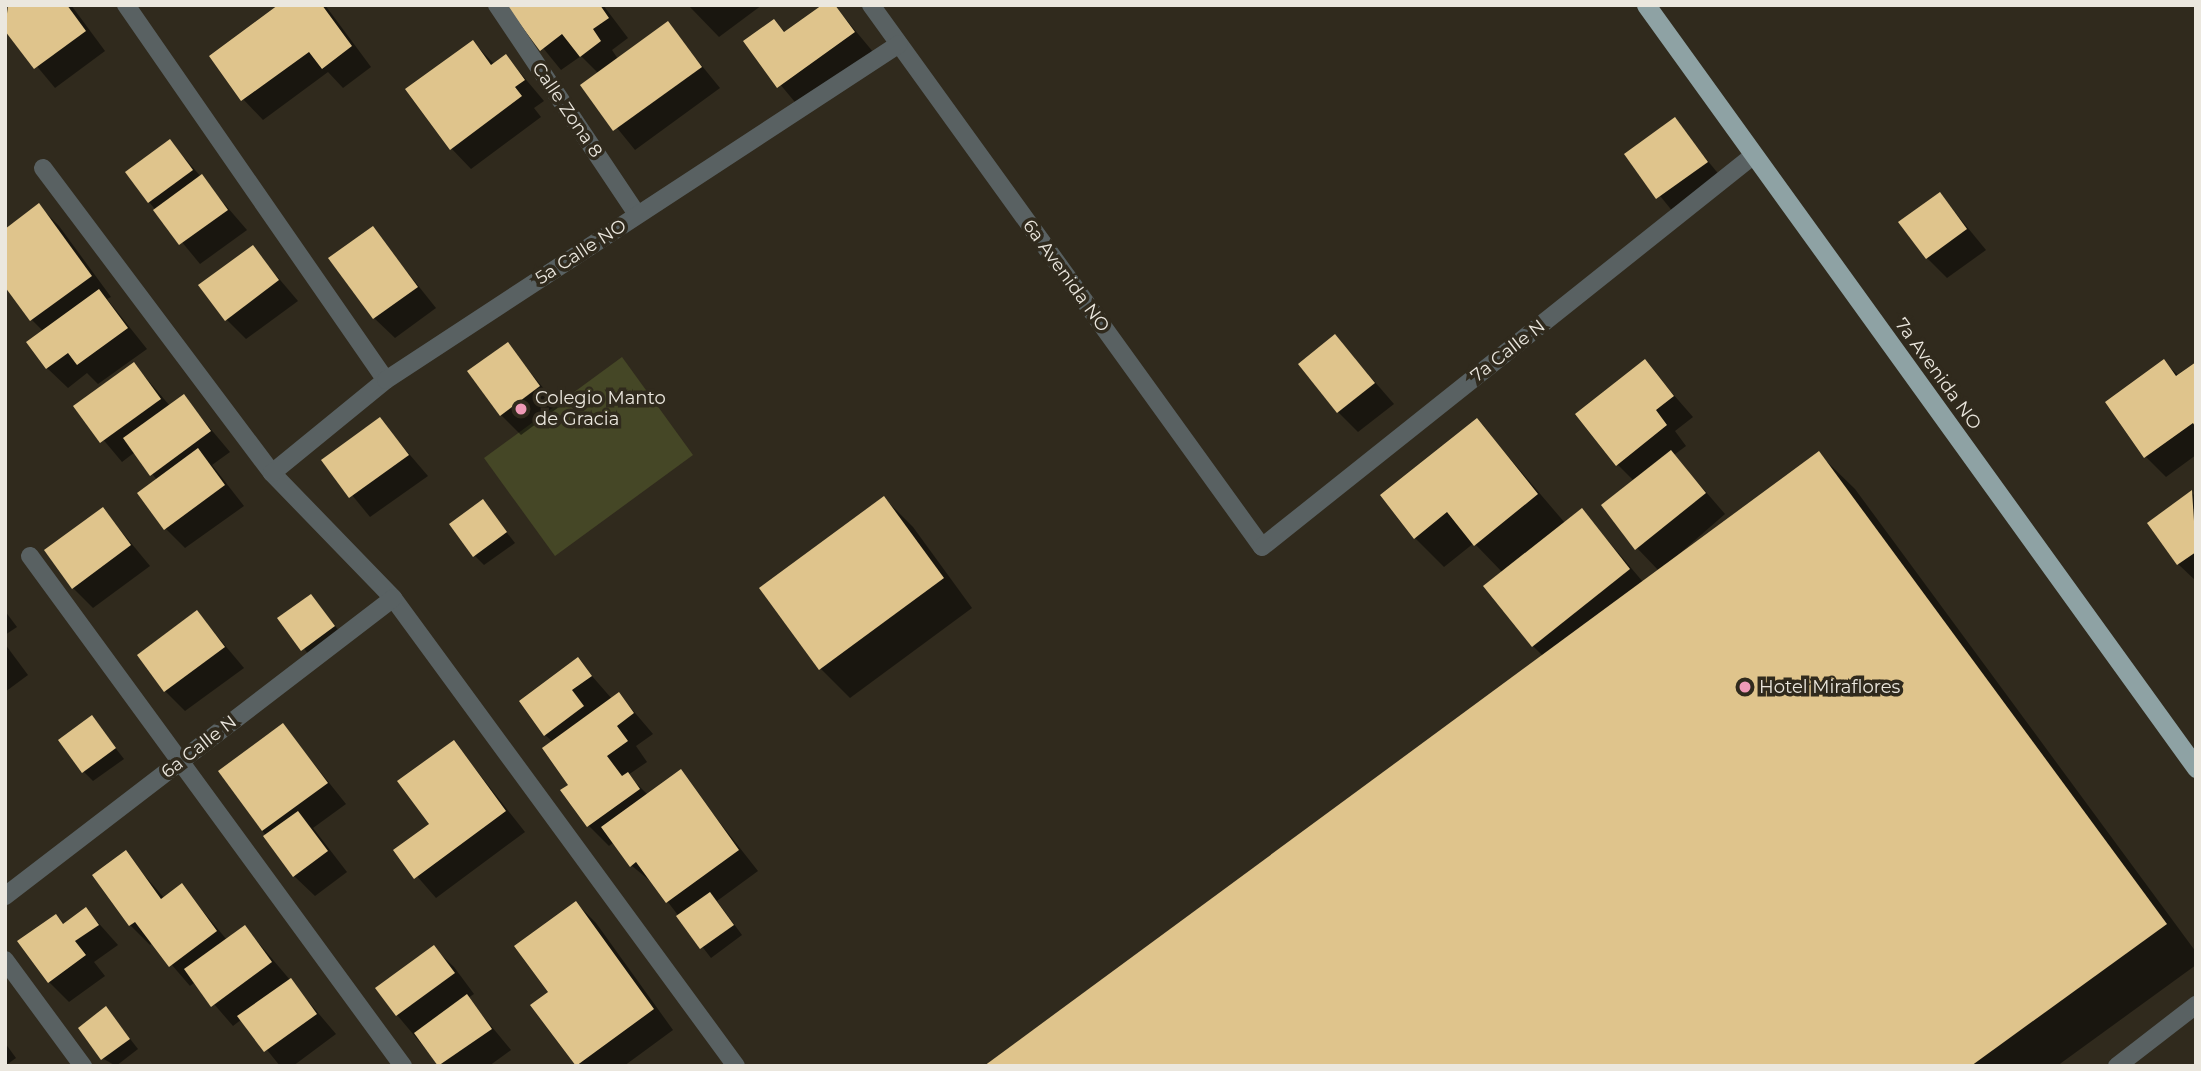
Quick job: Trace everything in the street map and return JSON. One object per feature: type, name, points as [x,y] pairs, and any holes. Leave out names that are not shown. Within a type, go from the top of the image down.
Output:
[{"type":"highway","name":"7a Avenida NO","points":[[1646,5],[2196,768]]},
{"type":"street","points":[[126,5],[386,380]]},
{"type":"street","name":"Calle Zona 8","points":[[497,5],[637,214]]},
{"type":"street","name":"6a Avenida NO","points":[[871,5],[1262,547]]},
{"type":"street","name":"5a Calle NO","points":[[272,473],[386,380],[899,44]]},
{"type":"street","name":"7a Calle N","points":[[1262,547],[1754,155]]},
{"type":"street","points":[[43,168],[272,473],[393,598],[736,1066]]},
{"type":"street","points":[[30,556],[182,760],[403,1066]]},
{"type":"street","name":"6a Calle N","points":[[5,896],[393,598]]},
{"type":"street","points":[[5,960],[83,1066]]},
{"type":"street","points":[[2117,1066],[2196,1005]]},
{"type":"green space","points":[[622,357],[693,455],[555,556],[484,458]]},
{"type":"building","points":[[8,5],[67,5],[86,31],[34,69],[5,31]]},
{"type":"building","points":[[278,5],[322,5],[352,46],[322,69],[309,52],[241,101],[209,56]]},
{"type":"building","points":[[506,5],[600,5],[609,18],[593,29],[601,41],[580,57],[562,34],[540,51]]},
{"type":"building","points":[[822,5],[835,5],[855,32],[777,88],[743,41],[774,19],[784,32]]},
{"type":"building","points":[[668,21],[702,67],[613,131],[580,85]]},
{"type":"building","points":[[473,40],[491,65],[506,54],[525,80],[515,87],[522,96],[450,150],[405,89]]},
{"type":"building","points":[[1675,117],[1708,162],[1656,199],[1624,154]]},
{"type":"building","points":[[170,139],[193,170],[148,203],[125,172]]},
{"type":"building","points":[[202,174],[228,210],[179,245],[153,210]]},
{"type":"building","points":[[1940,192],[1967,229],[1926,259],[1898,222]]},
{"type":"building","points":[[39,203],[92,276],[30,321],[5,287],[5,229]]},
{"type":"building","points":[[373,226],[418,287],[373,319],[328,258]]},
{"type":"building","points":[[253,245],[279,280],[225,321],[198,285]]},
{"type":"building","points":[[99,289],[128,328],[77,365],[68,353],[46,369],[26,342]]},
{"type":"building","points":[[1335,334],[1375,383],[1337,413],[1298,364]]},
{"type":"building","points":[[508,342],[540,386],[500,416],[467,371]]},
{"type":"building","points":[[1645,359],[1674,396],[1656,410],[1667,425],[1616,466],[1575,414]]},
{"type":"building","points":[[2164,359],[2176,376],[2196,362],[2196,428],[2193,423],[2144,458],[2105,402]]},
{"type":"building","points":[[134,362],[161,399],[100,443],[73,406]]},
{"type":"building","points":[[184,394],[211,431],[150,476],[123,438]]},
{"type":"building","points":[[380,417],[409,455],[349,498],[321,460]]},
{"type":"building","points":[[1477,418],[1538,494],[1474,546],[1447,512],[1414,539],[1380,495]]},
{"type":"building","points":[[198,448],[225,485],[164,530],[137,493]]},
{"type":"building","points":[[1671,450],[1706,493],[1635,550],[1601,505]]},
{"type":"building","name":"Hotel Miraflores","points":[[1819,451],[2167,924],[1971,1066],[984,1066]]},
{"type":"building","points":[[2192,490],[2196,552],[2177,565],[2147,523]]},
{"type":"building","points":[[884,496],[944,578],[819,670],[759,588]]},
{"type":"building","points":[[483,499],[507,532],[473,557],[449,524]]},
{"type":"building","points":[[103,507],[131,545],[72,589],[44,550]]},
{"type":"building","points":[[1582,508],[1630,569],[1532,647],[1483,586]]},
{"type":"building","points":[[311,594],[335,626],[301,651],[277,618]]},
{"type":"building","points":[[197,610],[225,647],[164,692],[137,655]]},
{"type":"building","points":[[578,657],[592,676],[572,690],[584,706],[544,736],[519,701]]},
{"type":"building","points":[[619,692],[634,713],[617,726],[628,741],[607,756],[622,776],[628,772],[640,789],[587,827],[560,790],[568,785],[542,748]]},
{"type":"building","points":[[92,715],[116,748],[82,773],[58,740]]},
{"type":"building","points":[[283,723],[328,783],[262,831],[218,771]]},
{"type":"building","points":[[454,740],[506,811],[414,879],[393,850],[429,824],[397,781]]},
{"type":"building","points":[[681,769],[739,850],[666,903],[636,862],[630,867],[601,827]]},
{"type":"building","points":[[298,811],[328,851],[293,877],[263,836]]},
{"type":"building","points":[[126,850],[161,899],[182,883],[217,931],[169,967],[135,922],[129,926],[92,875]]},
{"type":"building","points":[[710,892],[734,925],[700,949],[676,916]]},
{"type":"building","points":[[576,901],[654,1009],[576,1066],[530,1005],[548,992],[514,946]]},
{"type":"building","points":[[86,907],[99,925],[75,941],[86,955],[48,983],[17,941],[56,914],[63,924]]},
{"type":"building","points":[[245,925],[272,962],[211,1007],[184,969]]},
{"type":"building","points":[[434,945],[455,973],[396,1016],[375,988]]},
{"type":"building","points":[[291,978],[317,1014],[264,1052],[237,1016]]},
{"type":"building","points":[[467,994],[492,1029],[438,1066],[414,1033]]},
{"type":"building","points":[[106,1006],[130,1039],[101,1060],[78,1028]]},
{"type":"place","name":"Colegio Manto de Gracia","points":[[521,409]]},
{"type":"place","name":"Hotel Miraflores","points":[[1745,687]]}]
